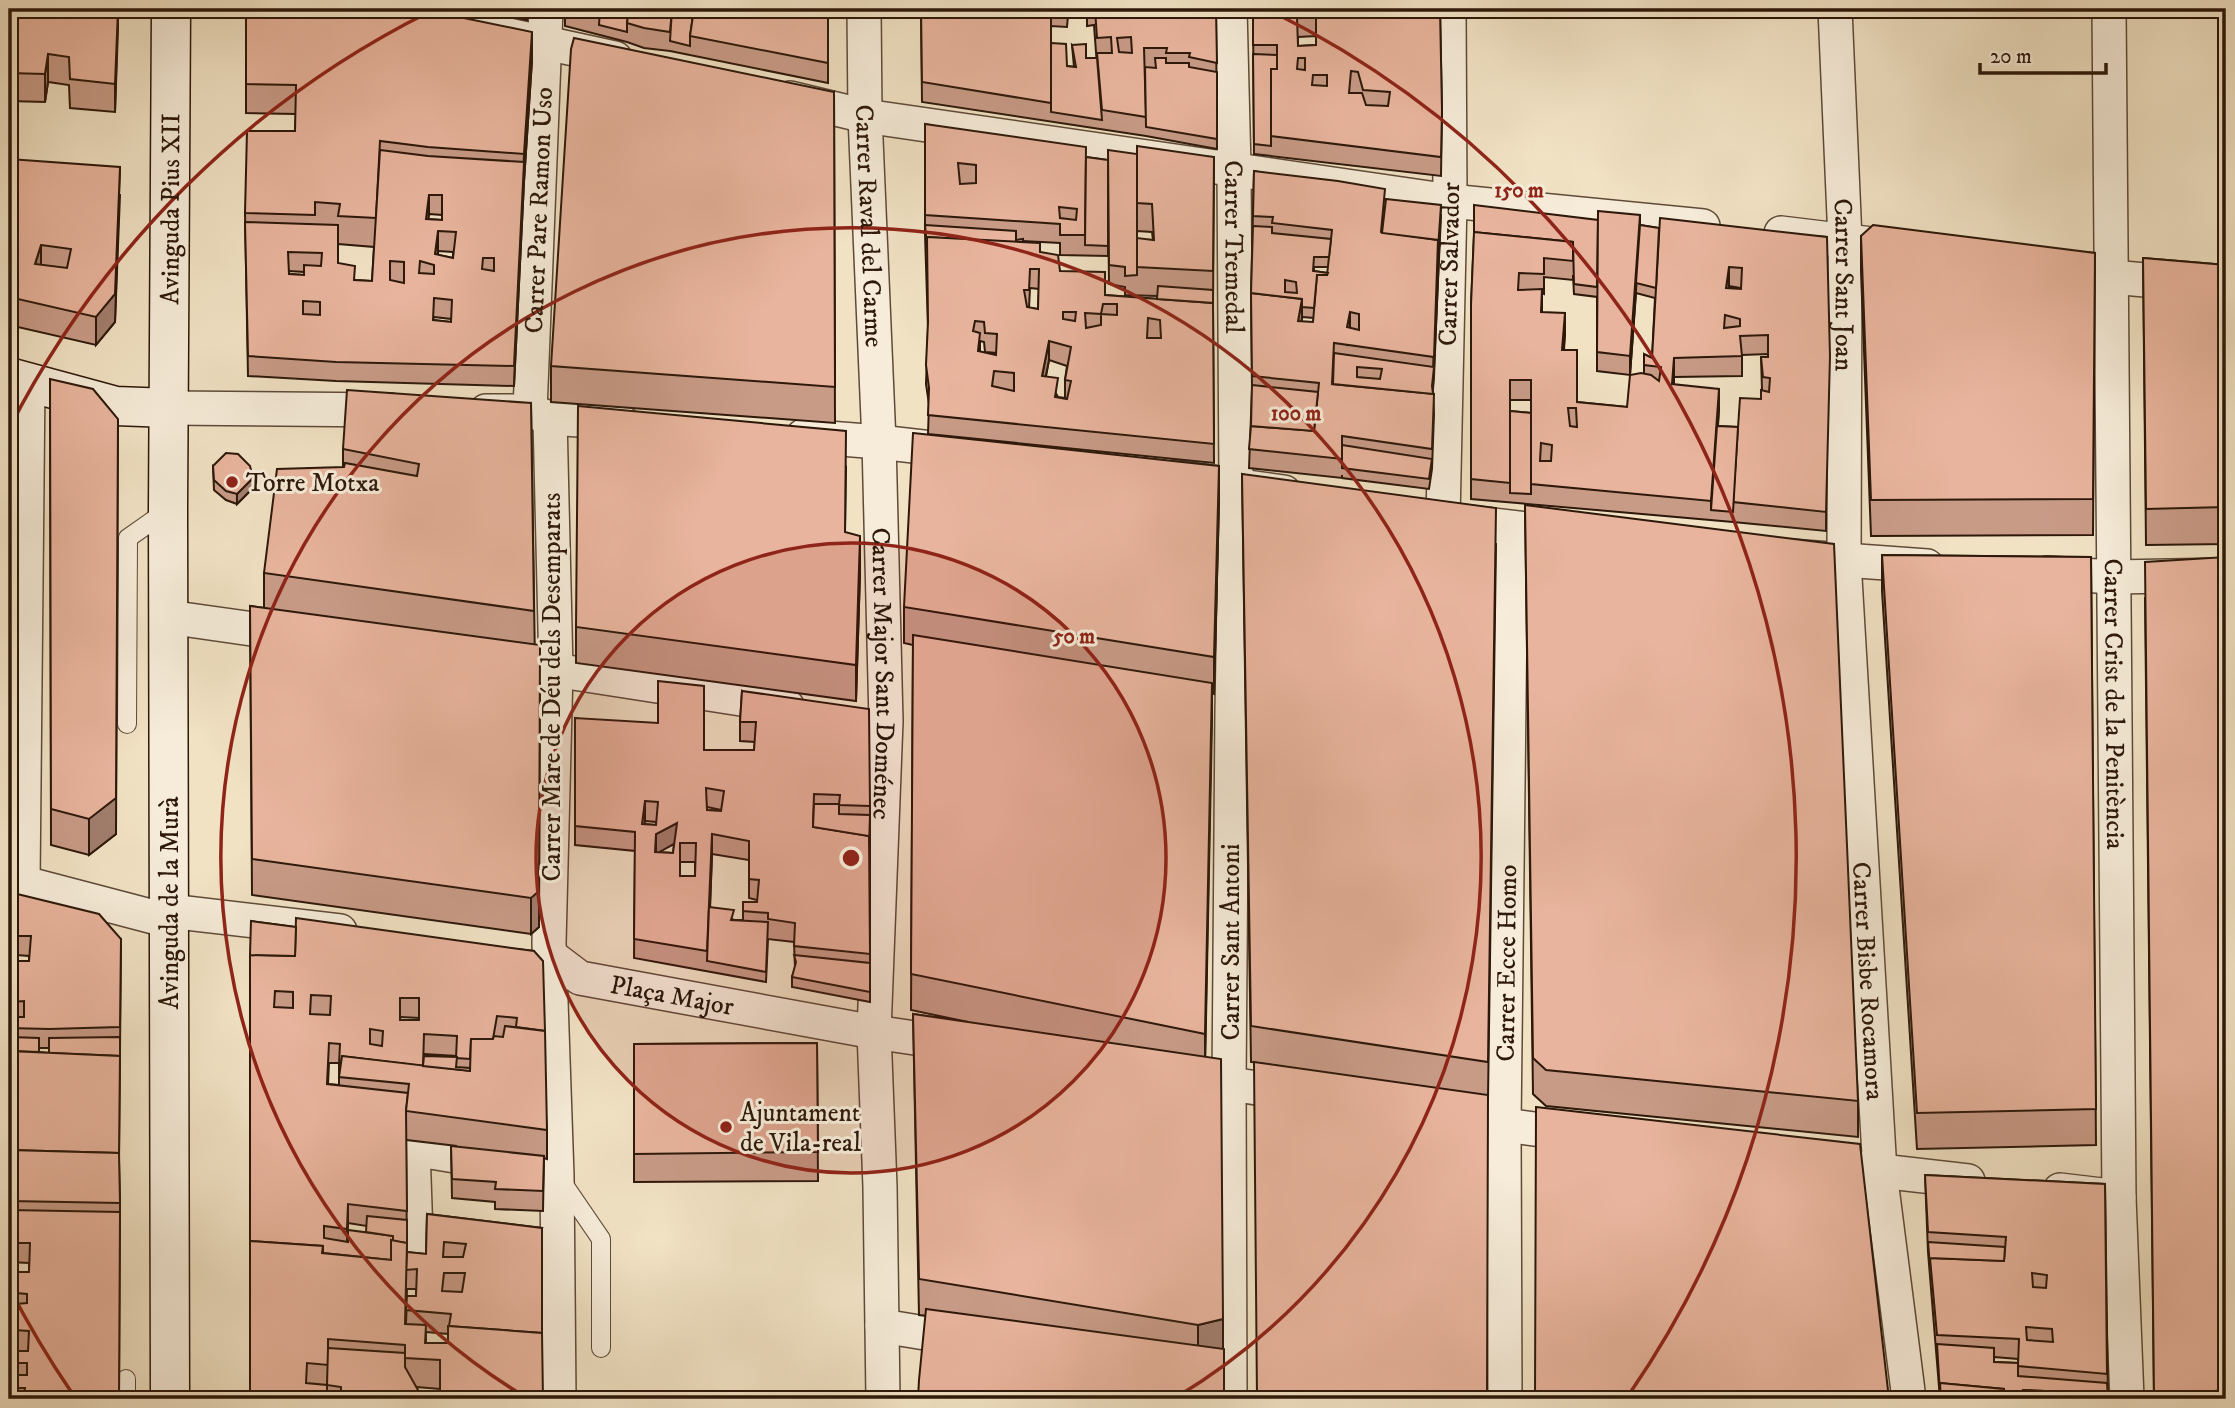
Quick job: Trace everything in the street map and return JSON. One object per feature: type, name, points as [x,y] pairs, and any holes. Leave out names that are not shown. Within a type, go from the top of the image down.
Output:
[{"type":"main road","name":"Avinguda Pius XII","points":[[169,408],[172,9]]},
{"type":"main road","points":[[18,379],[116,406],[169,408]]},
{"type":"main road","name":"Avinguda de la Murà","points":[[169,408],[170,1399]]},
{"type":"street","name":"Carrer Pare Ramon Uso","points":[[540,415],[546,9]]},
{"type":"street","name":"Carrer Raval del Carme","points":[[864,9],[865,116],[879,442]]},
{"type":"street","name":"Carrer Tremedal","points":[[1230,9],[1237,484]]},
{"type":"street","name":"Carrer Salvador","points":[[1449,9],[1450,201],[1429,516],[1511,528]]},
{"type":"street","name":"Carrer Sant Joan","points":[[1835,9],[1845,240],[1844,561]]},
{"type":"street","name":"Carrer Crist de la Penitència","points":[[2109,9],[2119,1196],[2127,1399]]},
{"type":"street","points":[[452,23],[639,64]]},
{"type":"street","points":[[758,91],[865,116],[1450,201],[1845,240],[1938,253]]},
{"type":"street","points":[[2018,264],[2226,287]]},
{"type":"street","points":[[18,379],[16,880],[169,916],[372,935]]},
{"type":"street","points":[[169,408],[419,410]]},
{"type":"street","points":[[460,410],[646,425]]},
{"type":"street","name":"Carrer Mare de Déu dels Desemparats","points":[[536,954],[549,943],[556,670],[540,415]]},
{"type":"street","points":[[769,434],[879,442],[989,455]]},
{"type":"street","name":"Carrer Major Sant Doménec","points":[[874,1032],[872,719],[896,651],[879,442]]},
{"type":"street","points":[[1140,473],[1237,484],[1319,498]]},
{"type":"street","name":"Carrer Sant Antoni","points":[[1221,1385],[1229,1084],[1219,708],[1237,484]]},
{"type":"street","points":[[1511,528],[1594,536]]},
{"type":"street","name":"Carrer Ecce Homo","points":[[1505,1399],[1504,1126],[1511,528]]},
{"type":"street","points":[[1761,553],[1952,568]]},
{"type":"street","name":"Carrer Bisbe Rocamora","points":[[1844,561],[1880,1172],[1909,1399]]},
{"type":"street","points":[[2020,572],[2114,577],[2226,575]]},
{"type":"street","points":[[168,617],[321,638]]},
{"type":"street","points":[[501,663],[817,710]]},
{"type":"street","points":[[536,954],[557,1176],[559,1399]]},
{"type":"street","name":"Plaça Major","points":[[536,954],[580,978],[874,1032],[990,1049]]},
{"type":"street","points":[[874,1032],[883,1399]]},
{"type":"street","points":[[1150,1072],[1326,1098]]},
{"type":"street","points":[[1422,1113],[1611,1139]]},
{"type":"street","points":[[396,1263],[417,1264],[413,1149],[543,1170],[557,1176]]},
{"type":"street","points":[[1786,1160],[2119,1196]]},
{"type":"street","points":[[882,1326],[1003,1345]]},
{"type":"lane","points":[[127,724],[128,538],[168,510]]},
{"type":"lane","points":[[557,1176],[601,1239],[601,1348]]},
{"type":"lane","points":[[126,1378],[126,1399]]},
{"type":"building","points":[[9,9],[49,9],[48,16],[72,18],[72,9],[118,9],[115,84],[70,79],[69,57],[48,54],[45,74],[9,73]]},
{"type":"building","points":[[246,9],[420,9],[532,32],[524,154],[380,141],[376,218],[338,216],[340,204],[315,202],[315,215],[245,213],[247,131],[295,131],[296,85],[246,84]]},
{"type":"building","points":[[573,9],[599,9],[599,15]]},
{"type":"building","points":[[600,9],[629,9],[627,32],[599,25]]},
{"type":"building","points":[[629,9],[672,9],[670,32],[627,23]]},
{"type":"building","points":[[672,9],[694,9],[690,46],[670,41]]},
{"type":"building","points":[[694,9],[828,9],[828,63],[690,36]]},
{"type":"building","points":[[921,9],[1051,9],[1051,103],[922,82]]},
{"type":"building","points":[[1095,9],[1216,9],[1217,63],[1189,57],[1190,53],[1166,53],[1167,48],[1144,48],[1146,117],[1102,110],[1097,53],[1112,53],[1111,37],[1097,38]],"holes":[[[1131,37],[1132,53],[1119,52],[1117,38]]]},
{"type":"building","points":[[1253,9],[1440,9],[1441,157],[1271,136],[1271,69],[1277,69],[1277,45],[1253,45]],"holes":[[[1316,16],[1316,45],[1298,46],[1297,17]],[[1298,58],[1305,58],[1305,70],[1297,69]],[[1351,71],[1358,72],[1363,90],[1390,92],[1388,106],[1366,105],[1362,93],[1349,93]],[[1313,75],[1327,75],[1327,86],[1312,85]]]},
{"type":"building","points":[[574,38],[834,92],[835,387],[551,366],[571,49]]},
{"type":"building","points":[[1051,43],[1066,44],[1067,66],[1076,67],[1072,45],[1086,44],[1086,58],[1097,58],[1102,120],[1051,112]]},
{"type":"building","points":[[1253,54],[1277,55],[1277,69],[1271,69],[1271,146],[1254,144]]},
{"type":"building","points":[[1155,58],[1166,58],[1166,63],[1189,63],[1189,67],[1217,72],[1217,139],[1146,127],[1145,67],[1156,68]]},
{"type":"building","points":[[925,124],[1086,147],[1085,235],[1060,235],[1060,224],[925,215]],"holes":[[[958,163],[976,165],[976,183],[960,184]],[[1059,207],[1077,209],[1076,220],[1060,218]]]},
{"type":"building","points":[[1137,146],[1214,157],[1213,271],[1137,267],[1137,238],[1154,240],[1152,204],[1137,203]]},
{"type":"building","points":[[380,150],[524,162],[514,366],[336,362],[248,356],[245,222],[338,225],[338,263],[355,266],[354,280],[372,281]],"holes":[[[429,195],[442,195],[442,220],[426,219]],[[438,231],[456,232],[453,258],[435,254]],[[288,252],[322,253],[321,266],[304,265],[304,275],[289,274]],[[483,258],[494,258],[494,271],[482,269]],[[390,261],[404,262],[404,283],[390,280]],[[420,261],[434,265],[434,274],[419,273]],[[434,298],[452,300],[451,322],[433,320]],[[303,301],[320,302],[320,315],[303,314]]]},
{"type":"building","points":[[1108,150],[1137,154],[1137,275],[1125,276],[1125,267],[1109,265]]},
{"type":"building","points":[[1086,157],[1108,160],[1108,246],[1085,245]]},
{"type":"building","points":[[9,159],[120,167],[115,294],[96,317],[9,297]],"holes":[[[41,245],[71,249],[67,268],[35,264]]]},
{"type":"building","points":[[1254,171],[1338,181],[1385,189],[1381,232],[1438,240],[1434,357],[1334,343],[1332,384],[1434,394],[1432,449],[1342,436],[1342,459],[1249,449],[1251,426],[1314,431],[1319,383],[1252,376],[1251,293],[1302,299],[1298,321],[1313,322],[1317,275],[1327,275],[1332,230],[1272,223],[1273,217],[1253,216]],"holes":[[[1350,312],[1359,314],[1359,330],[1347,327]]]},
{"type":"building","points":[[1386,199],[1441,205],[1438,249],[1438,240],[1382,233]]},
{"type":"building","points":[[1474,205],[1598,220],[1597,287],[1574,284],[1573,242],[1474,232]]},
{"type":"building","points":[[1598,211],[1640,215],[1630,356],[1597,352]]},
{"type":"building","points":[[1660,218],[1827,237],[1830,356],[1826,512],[1733,502],[1740,398],[1761,399],[1761,390],[1769,392],[1770,378],[1763,377],[1761,357],[1768,357],[1768,335],[1740,336],[1742,356],[1674,358],[1672,384],[1719,389],[1711,501],[1531,484],[1531,380],[1510,380],[1510,483],[1471,479],[1471,305],[1474,232],[1573,242],[1573,261],[1544,258],[1544,274],[1519,273],[1518,290],[1542,289],[1541,312],[1565,313],[1562,350],[1577,350],[1577,402],[1627,407],[1630,375],[1651,375],[1659,381],[1661,367],[1644,365],[1644,354],[1652,358]],"holes":[[[1729,267],[1742,268],[1741,289],[1726,288]],[[1725,315],[1740,319],[1740,326],[1724,328]],[[1568,408],[1576,408],[1577,427],[1570,426]],[[1541,443],[1552,445],[1551,461],[1540,461]]]},
{"type":"building","points":[[925,225],[1016,231],[1016,240],[1023,239],[1023,243],[927,237],[927,247]]},
{"type":"building","points":[[1640,225],[1659,228],[1656,288],[1636,283]]},
{"type":"building","points":[[1873,225],[2095,253],[2093,499],[1871,500],[1861,236]]},
{"type":"building","points":[[1253,226],[1272,227],[1272,233],[1331,239],[1329,257],[1314,257],[1313,271],[1328,273],[1317,275],[1314,308],[1302,307],[1302,299],[1251,293]],"holes":[[[1285,280],[1296,282],[1297,293],[1285,292]]]},
{"type":"building","points":[[927,237],[1040,243],[1040,252],[1058,255],[1060,271],[1105,272],[1105,295],[1213,303],[1214,444],[928,415]],"holes":[[[1030,269],[1039,269],[1038,309],[1027,307],[1024,290],[1029,290]],[[1103,304],[1117,304],[1117,315],[1101,314]],[[1063,312],[1076,312],[1075,321],[1063,319]],[[1085,313],[1101,314],[1101,325],[1086,328]],[[1148,318],[1160,320],[1161,338],[1147,338]],[[975,321],[984,322],[985,333],[997,334],[996,355],[978,351],[980,333],[973,331]],[[1049,341],[1071,347],[1065,380],[1071,381],[1067,399],[1055,397],[1058,378],[1042,376]],[[994,371],[1014,373],[1014,391],[992,386]]]},
{"type":"building","points":[[2143,258],[2226,265],[2226,507],[2146,509]]},
{"type":"building","points":[[1158,286],[1213,290],[1213,303],[1157,299]]},
{"type":"building","points":[[1334,353],[1434,367],[1433,394],[1333,384]],"holes":[[[1357,367],[1382,369],[1380,379],[1357,377]]]},
{"type":"building","points":[[50,379],[93,389],[118,419],[116,798],[89,819],[51,809]]},
{"type":"building","points":[[1252,385],[1318,392],[1314,431],[1251,426]]},
{"type":"building","points":[[347,390],[531,403],[534,611],[264,573],[277,469],[344,467],[345,463],[417,476],[419,464],[343,449]]},
{"type":"building","points":[[578,406],[846,431],[845,532],[860,536],[856,665],[576,627]]},
{"type":"building","points":[[1510,411],[1531,413],[1531,494],[1510,493]]},
{"type":"building","points":[[1717,426],[1738,427],[1733,512],[1711,510]]},
{"type":"building","points":[[913,433],[1219,466],[1214,657],[904,607]]},
{"type":"building","points":[[1342,445],[1432,459],[1429,479],[1342,468]]},
{"type":"building","name":"Torre Motxa","points":[[226,453],[238,454],[250,466],[253,478],[237,494],[226,491],[214,480],[213,466]]},
{"type":"building","points":[[1242,474],[1496,508],[1488,1062],[1251,1026]]},
{"type":"building","points":[[1525,505],[1834,544],[1858,1101],[1546,1070],[1533,1058]]},
{"type":"building","points":[[1882,555],[2091,557],[2096,1109],[1917,1113]]},
{"type":"building","points":[[2226,557],[2226,1390],[2154,1396],[2145,562]]},
{"type":"building","points":[[250,606],[540,645],[539,891],[531,898],[252,859]]},
{"type":"building","points":[[913,635],[1212,683],[1205,1034],[911,974]]},
{"type":"building","points":[[658,681],[704,686],[704,750],[754,750],[756,722],[740,722],[742,691],[869,709],[870,806],[839,805],[840,795],[814,794],[813,827],[869,836],[870,954],[794,946],[795,923],[768,919],[768,913],[743,911],[743,902],[757,902],[759,880],[749,879],[749,841],[712,834],[707,951],[634,939],[635,832],[575,826],[575,718],[658,723]],"holes":[[[706,788],[724,791],[721,811],[707,810]],[[645,801],[658,802],[656,825],[642,824]],[[677,823],[673,853],[655,852],[656,834]],[[680,843],[696,843],[695,876],[680,876]]]},
{"type":"building","points":[[814,804],[839,804],[839,814],[870,815],[869,845],[869,836],[813,827]]},
{"type":"building","points":[[9,892],[99,914],[121,939],[120,1027],[9,1028],[9,947],[16,948],[15,961],[29,961],[31,936],[9,936]],"holes":[[[24,1001],[24,1017],[11,1017],[11,1002]]]},
{"type":"building","points":[[709,907],[734,910],[731,920],[768,922],[766,972],[707,961]]},
{"type":"building","points":[[296,918],[534,951],[543,961],[545,1031],[516,1027],[517,1018],[497,1016],[493,1039],[471,1039],[470,1059],[456,1058],[457,1036],[424,1034],[423,1066],[342,1056],[339,1065],[340,1044],[329,1043],[327,1084],[408,1093],[407,1211],[348,1204],[347,1229],[324,1226],[324,1238],[348,1242],[348,1230],[393,1236],[391,1260],[323,1253],[323,1246],[250,1241],[250,955],[295,956]],"holes":[[[275,991],[293,992],[293,1008],[274,1007]],[[311,995],[331,996],[330,1015],[310,1014]],[[400,998],[419,998],[419,1020],[400,1020]],[[370,1029],[383,1031],[382,1046],[370,1044]]]},
{"type":"building","points":[[251,921],[296,927],[295,956],[250,955]]},
{"type":"building","points":[[794,955],[870,963],[870,992],[792,977],[796,962]]},
{"type":"building","points":[[913,1014],[1221,1059],[1223,1319],[1198,1325],[919,1279]]},
{"type":"building","points":[[505,1026],[545,1031],[547,1130],[406,1111],[409,1084],[339,1077],[342,1056],[470,1071],[471,1039],[503,1037]]},
{"type":"building","points":[[9,1037],[39,1038],[39,1052],[9,1051]]},
{"type":"building","points":[[120,1037],[120,1056],[49,1053],[49,1038]]},
{"type":"building","name":"Ajuntament de Vila-real","points":[[817,1043],[818,1152],[634,1154],[634,1044]]},
{"type":"building","points":[[9,1051],[120,1056],[119,1155],[9,1150]]},
{"type":"building","points":[[424,1056],[457,1057],[456,1067],[470,1068],[470,1071],[423,1066]]},
{"type":"building","points":[[1254,1062],[1488,1095],[1487,1399],[1257,1399]]},
{"type":"building","points":[[1536,1107],[1860,1144],[1889,1399],[1535,1399]]},
{"type":"building","points":[[451,1146],[544,1156],[543,1191],[495,1189],[496,1182],[452,1179]]},
{"type":"building","points":[[9,1150],[119,1153],[120,1203],[9,1201]]},
{"type":"building","points":[[1925,1175],[2105,1184],[2107,1374],[2018,1366],[2019,1339],[1937,1335],[1930,1258],[2004,1261],[2006,1237],[1928,1232]],"holes":[[[2032,1273],[2047,1275],[2046,1288],[2033,1287]],[[2026,1327],[2052,1329],[2053,1342],[2027,1340]]]},
{"type":"building","points":[[9,1210],[120,1212],[119,1399],[23,1399],[25,1388],[14,1388],[14,1399],[9,1399],[9,1272],[29,1272],[30,1243],[9,1243]],"holes":[[[16,1293],[27,1294],[27,1303],[16,1304]],[[14,1330],[29,1331],[28,1351],[15,1351]],[[13,1363],[27,1363],[27,1375],[12,1375]]]},
{"type":"building","points":[[427,1214],[542,1228],[542,1333],[449,1326],[451,1314],[406,1310],[407,1296],[416,1296],[417,1269],[406,1270],[407,1252],[426,1254]],"holes":[[[444,1242],[466,1244],[463,1257],[443,1257]],[[444,1273],[465,1273],[462,1292],[442,1291]]]},
{"type":"building","points":[[367,1216],[407,1220],[407,1243],[393,1241],[393,1236],[366,1232]]},
{"type":"building","points":[[391,1240],[407,1243],[405,1324],[426,1325],[425,1343],[448,1343],[448,1326],[542,1333],[543,1399],[440,1399],[440,1360],[405,1358],[405,1345],[328,1339],[328,1365],[307,1363],[306,1383],[327,1385],[327,1399],[250,1399],[250,1241],[323,1246],[322,1253],[391,1260]]},
{"type":"building","points":[[1928,1242],[2005,1247],[2004,1261],[1930,1258],[1930,1267]]},
{"type":"building","points":[[926,1309],[1224,1349],[1224,1399],[918,1399]]},
{"type":"building","points":[[1937,1344],[1994,1348],[1994,1362],[2018,1363],[2018,1376],[2107,1383],[2108,1399],[2044,1399],[2044,1391],[2023,1390],[2023,1399],[2004,1398],[2004,1389],[1940,1383],[1940,1393]]},
{"type":"building","points":[[328,1348],[405,1353],[405,1367],[423,1399],[341,1399],[341,1387],[327,1385]]},
{"type":"building","points":[[1940,1383],[2004,1389],[2003,1399],[1941,1399]]},
{"type":"building","points":[[2023,1390],[2044,1391],[2043,1399],[2023,1399]]},
{"type":"place","name":"Torre Motxa","points":[[232,482]]},
{"type":"place","name":"Ajuntament de Vila-real","points":[[726,1127]]}]
